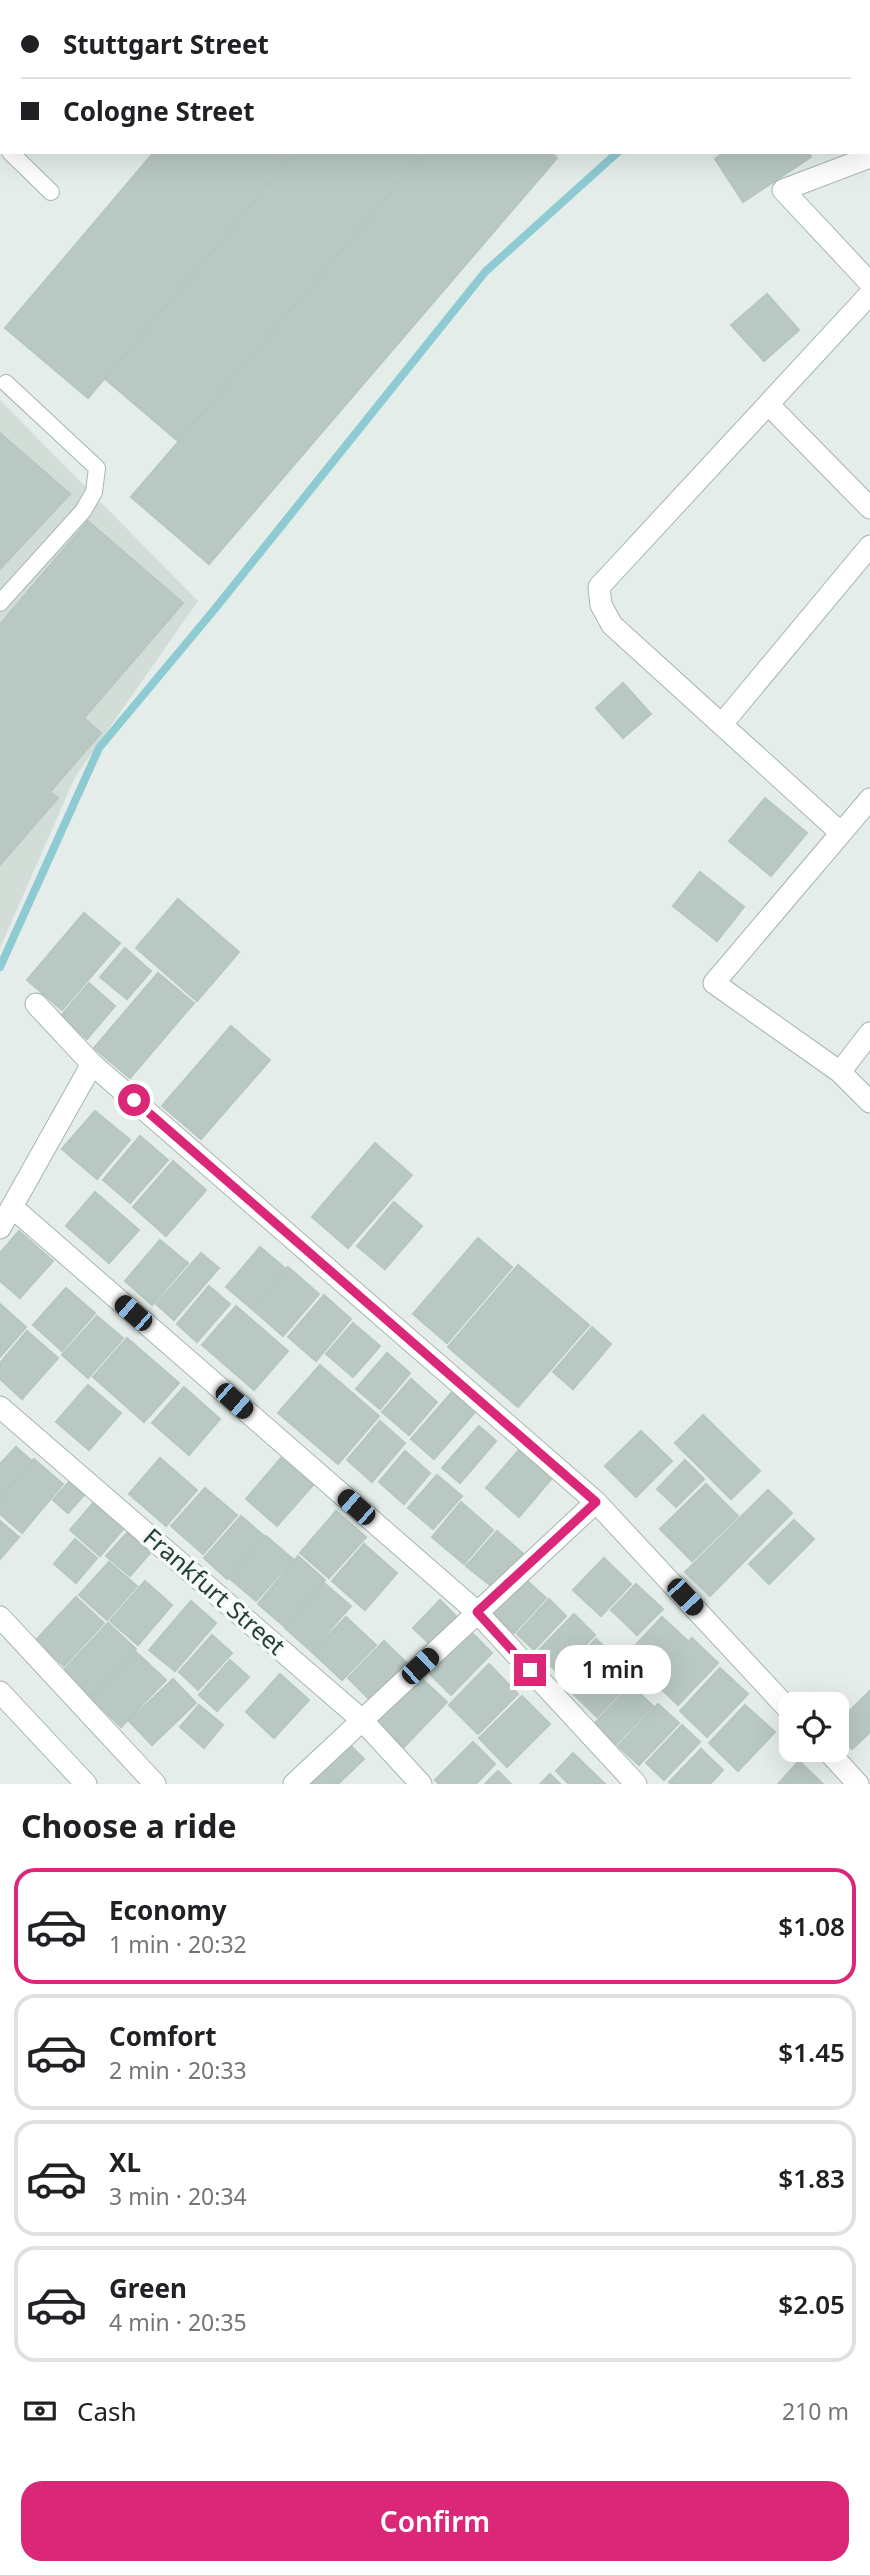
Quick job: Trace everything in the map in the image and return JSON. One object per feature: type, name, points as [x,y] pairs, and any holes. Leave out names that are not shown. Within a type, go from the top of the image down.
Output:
[{"type":"street","points":[[870,157],[783,190],[870,283]]},
{"type":"street","points":[[841,833],[612,625],[601,605],[599,587],[870,294]]},
{"type":"street","points":[[769,405],[870,508]]},
{"type":"street","points":[[722,723],[870,546]]},
{"type":"street","points":[[870,799],[714,983],[840,1072],[870,1102]]},
{"type":"street","points":[[36,1004],[92,1063],[596,1502],[779,1699]]},
{"type":"street","points":[[840,1072],[870,1033]]},
{"type":"street","points":[[0,1228],[92,1063]]},
{"type":"street","points":[[12,1208],[477,1612],[636,1784]]},
{"type":"street","name":"Frankfurt Street","points":[[0,1407],[362,1720],[421,1784]]},
{"type":"street","points":[[294,1784],[596,1502]]},
{"type":"street","points":[[0,1616],[155,1784]]},
{"type":"street","points":[[0,1692],[86,1784]]},
{"type":"street","points":[[838,1762],[858,1784]]},
{"type":"lane","points":[[12,154],[51,192]]},
{"type":"lane","points":[[0,603],[83,511],[94,492],[97,468],[6,383]]},
{"type":"shaded area","points":[[0,400],[198,601],[75,777],[0,948]]},
{"type":"building","points":[[152,154],[293,154],[88,398],[5,328]]},
{"type":"building","points":[[295,154],[423,154],[178,441],[105,379]]},
{"type":"building","points":[[425,154],[553,154],[557,158],[209,564],[131,497]]},
{"type":"building","points":[[721,154],[809,154],[811,157],[743,202],[715,159]]},
{"type":"building","points":[[767,294],[799,330],[764,361],[731,325]]},
{"type":"building","points":[[0,433],[70,494],[0,569]]},
{"type":"building","points":[[88,521],[183,603],[84,718],[101,733],[50,792],[58,798],[0,865],[0,624]]},
{"type":"building","points":[[623,683],[651,714],[623,738],[596,708]]},
{"type":"building","points":[[765,798],[807,833],[771,876],[729,841]]},
{"type":"building","points":[[700,872],[744,907],[717,941],[673,906]]},
{"type":"building","points":[[178,899],[239,952],[197,1001],[136,948]]},
{"type":"building","points":[[84,913],[120,943],[62,1010],[27,980]]},
{"type":"building","points":[[125,948],[151,971],[127,999],[100,977]]},
{"type":"building","points":[[158,973],[194,1003],[130,1078],[94,1048]]},
{"type":"building","points":[[89,983],[115,1006],[87,1039],[61,1016]]},
{"type":"building","points":[[231,1026],[270,1060],[201,1139],[162,1106]]},
{"type":"building","points":[[95,1111],[130,1140],[97,1179],[62,1149]]},
{"type":"building","points":[[140,1136],[168,1160],[130,1203],[103,1180]]},
{"type":"building","points":[[375,1143],[412,1175],[348,1248],[312,1217]]},
{"type":"building","points":[[173,1161],[206,1190],[166,1236],[133,1207]]},
{"type":"building","points":[[95,1192],[139,1230],[109,1263],[66,1226]]},
{"type":"building","points":[[394,1202],[422,1226],[385,1269],[357,1246]]},
{"type":"building","points":[[19,1231],[53,1261],[20,1298],[0,1281],[0,1253]]},
{"type":"building","points":[[478,1238],[512,1267],[447,1343],[413,1314]]},
{"type":"building","points":[[160,1240],[188,1263],[152,1305],[125,1281]]},
{"type":"building","points":[[260,1247],[286,1269],[252,1309],[226,1287]]},
{"type":"building","points":[[201,1253],[219,1268],[174,1320],[156,1304]]},
{"type":"building","points":[[518,1265],[589,1325],[518,1407],[448,1347]]},
{"type":"building","points":[[288,1267],[319,1294],[283,1336],[252,1309]]},
{"type":"building","points":[[209,1286],[230,1304],[197,1342],[177,1324]]},
{"type":"building","points":[[66,1288],[95,1313],[62,1351],[33,1325]]},
{"type":"building","points":[[324,1295],[351,1319],[316,1361],[288,1337]]},
{"type":"building","points":[[0,1304],[26,1327],[0,1357]]},
{"type":"building","points":[[236,1306],[288,1351],[254,1390],[202,1345]]},
{"type":"building","points":[[97,1316],[123,1338],[88,1378],[62,1355]]},
{"type":"building","points":[[353,1323],[380,1346],[353,1377],[326,1354]]},
{"type":"building","points":[[592,1327],[611,1344],[573,1389],[553,1372]]},
{"type":"building","points":[[27,1331],[58,1358],[22,1399],[0,1379],[0,1363]]},
{"type":"building","points":[[127,1338],[179,1383],[144,1422],[93,1377]]},
{"type":"building","points":[[387,1353],[410,1373],[380,1409],[356,1389]]},
{"type":"building","points":[[320,1365],[379,1416],[338,1464],[278,1413]]},
{"type":"building","points":[[411,1379],[437,1402],[409,1435],[382,1412]]},
{"type":"building","points":[[88,1385],[121,1413],[89,1450],[56,1422]]},
{"type":"building","points":[[184,1387],[220,1419],[189,1455],[152,1423]]},
{"type":"building","points":[[453,1391],[476,1411],[434,1459],[411,1439]]},
{"type":"building","points":[[703,1415],[760,1471],[731,1499],[675,1443]]},
{"type":"building","points":[[380,1421],[405,1443],[372,1482],[347,1460]]},
{"type":"building","points":[[479,1426],[496,1441],[460,1483],[442,1468]]},
{"type":"building","points":[[641,1431],[672,1461],[636,1497],[605,1466]]},
{"type":"building","points":[[16,1447],[32,1461],[0,1497],[0,1464]]},
{"type":"building","points":[[519,1450],[552,1478],[519,1517],[486,1488]]},
{"type":"building","points":[[405,1451],[430,1473],[404,1504],[379,1482]]},
{"type":"building","points":[[160,1458],[197,1490],[166,1526],[129,1494]]},
{"type":"building","points":[[281,1458],[313,1485],[277,1526],[246,1499]]},
{"type":"building","points":[[34,1459],[63,1484],[22,1533],[0,1514],[0,1499]]},
{"type":"building","points":[[685,1460],[704,1479],[676,1507],[657,1489]]},
{"type":"building","points":[[437,1475],[462,1496],[433,1529],[408,1508]]},
{"type":"building","points":[[70,1481],[85,1494],[68,1513],[53,1500]]},
{"type":"building","points":[[706,1484],[738,1516],[692,1561],[660,1529]]},
{"type":"building","points":[[205,1488],[237,1515],[203,1554],[171,1526]]},
{"type":"building","points":[[768,1490],[792,1513],[710,1596],[685,1572]]},
{"type":"building","points":[[94,1502],[124,1528],[100,1556],[70,1530]]},
{"type":"building","points":[[461,1502],[493,1530],[464,1564],[432,1537]]},
{"type":"building","points":[[336,1511],[366,1537],[329,1578],[300,1553]]},
{"type":"building","points":[[241,1516],[264,1536],[227,1579],[204,1558]]},
{"type":"building","points":[[794,1520],[814,1539],[769,1584],[749,1564]]},
{"type":"building","points":[[0,1521],[19,1537],[0,1559]]},
{"type":"building","points":[[497,1531],[527,1557],[495,1589],[466,1566]]},
{"type":"building","points":[[127,1533],[150,1553],[130,1576],[106,1556]]},
{"type":"building","points":[[266,1536],[293,1559],[256,1601],[229,1578]]},
{"type":"building","points":[[75,1539],[97,1558],[76,1583],[54,1564]]},
{"type":"building","points":[[364,1544],[397,1573],[365,1610],[332,1581]]},
{"type":"building","points":[[298,1556],[325,1580],[284,1626],[258,1604]]},
{"type":"building","points":[[604,1558],[631,1584],[601,1616],[573,1590]]},
{"type":"building","points":[[109,1562],[137,1586],[107,1620],[79,1595]]},
{"type":"building","points":[[523,1577],[546,1598],[514,1633],[491,1611]]},
{"type":"building","points":[[145,1581],[172,1605],[138,1645],[110,1621]]},
{"type":"building","points":[[324,1583],[351,1606],[311,1651],[285,1628]]},
{"type":"building","points":[[636,1584],[663,1609],[637,1635],[611,1610]]},
{"type":"building","points":[[76,1597],[104,1623],[64,1666],[36,1640]]},
{"type":"building","points":[[549,1599],[566,1616],[534,1650],[517,1634]]},
{"type":"building","points":[[440,1600],[460,1620],[434,1648],[413,1628]]},
{"type":"building","points":[[191,1601],[216,1623],[175,1671],[149,1650]]},
{"type":"building","points":[[574,1614],[595,1635],[558,1673],[537,1652]]},
{"type":"building","points":[[346,1617],[376,1645],[342,1680],[312,1652]]},
{"type":"building","points":[[662,1617],[688,1641],[656,1675],[630,1651]]},
{"type":"building","points":[[108,1623],[136,1649],[91,1697],[63,1671]]},
{"type":"building","points":[[469,1630],[492,1653],[451,1695],[428,1672]]},
{"type":"building","points":[[212,1635],[232,1653],[198,1690],[179,1672]]},
{"type":"building","points":[[692,1638],[718,1663],[678,1705],[652,1680]]},
{"type":"building","points":[[596,1639],[636,1676],[597,1717],[558,1679]]},
{"type":"building","points":[[384,1641],[410,1666],[374,1704],[348,1678]]},
{"type":"building","points":[[136,1652],[166,1680],[121,1727],[92,1699]]},
{"type":"building","points":[[230,1660],[249,1677],[217,1711],[199,1695]]},
{"type":"building","points":[[489,1664],[518,1694],[478,1734],[449,1705]]},
{"type":"building","points":[[720,1668],[748,1694],[707,1737],[680,1711]]},
{"type":"building","points":[[280,1674],[309,1700],[274,1738],[246,1712]]},
{"type":"building","points":[[417,1674],[447,1702],[404,1747],[374,1718]]},
{"type":"building","points":[[173,1679],[196,1703],[152,1745],[129,1721]]},
{"type":"building","points":[[631,1685],[653,1706],[616,1744],[594,1724]]},
{"type":"building","points":[[870,1691],[870,1732],[852,1749],[849,1746],[849,1711]]},
{"type":"building","points":[[522,1696],[550,1724],[507,1767],[479,1738]]},
{"type":"building","points":[[658,1704],[679,1723],[639,1765],[618,1746]]},
{"type":"building","points":[[199,1705],[223,1725],[204,1748],[180,1727]]},
{"type":"building","points":[[745,1705],[775,1732],[738,1771],[709,1743]]},
{"type":"building","points":[[682,1725],[700,1742],[664,1780],[646,1763]]},
{"type":"building","points":[[346,1741],[364,1759],[340,1782],[322,1764]]},
{"type":"building","points":[[473,1742],[495,1764],[476,1784],[439,1784],[435,1780]]},
{"type":"building","points":[[701,1749],[723,1770],[710,1784],[671,1784],[669,1782]]},
{"type":"building","points":[[573,1753],[605,1784],[569,1784],[556,1771]]},
{"type":"building","points":[[800,1762],[823,1784],[778,1784]]},
{"type":"building","points":[[322,1766],[339,1784],[302,1784]]},
{"type":"building","points":[[498,1771],[511,1784],[485,1784]]},
{"type":"building","points":[[550,1774],[560,1784],[540,1784]]},
{"type":"waterway","points":[[0,967],[99,748],[214,610],[485,272],[616,154]]},
{"type":"route","points":[[134,1100],[596,1502],[477,1612],[530,1670]]}]
